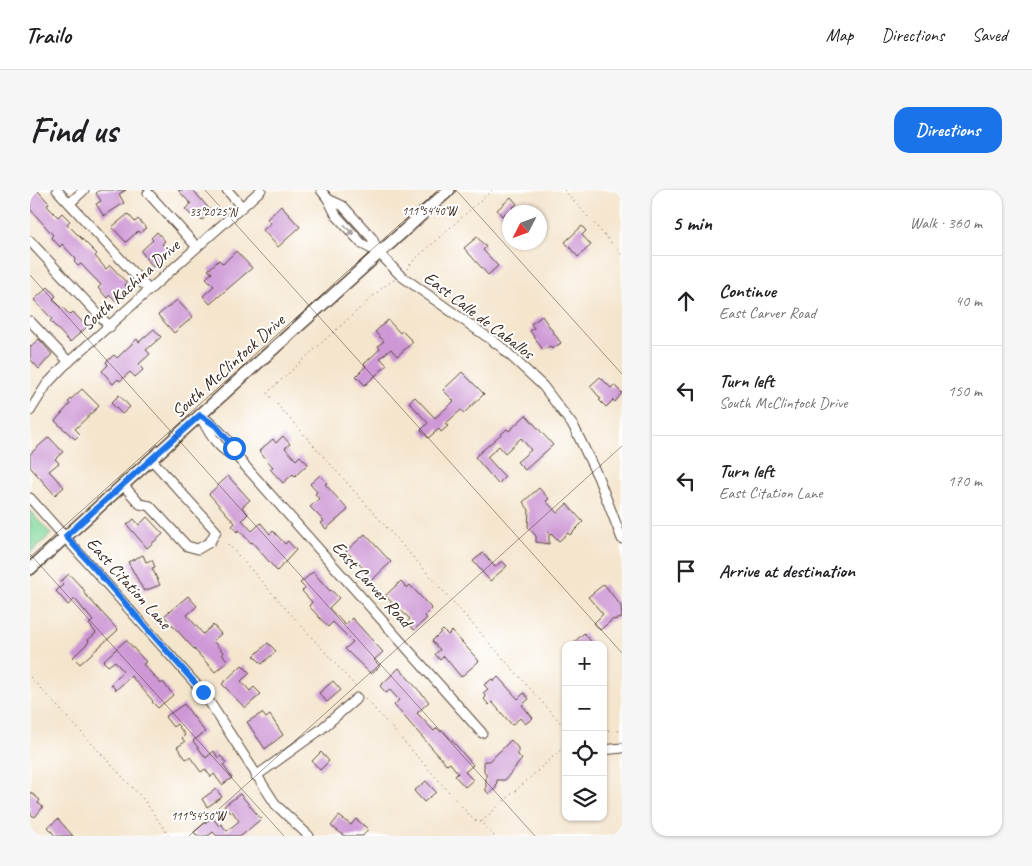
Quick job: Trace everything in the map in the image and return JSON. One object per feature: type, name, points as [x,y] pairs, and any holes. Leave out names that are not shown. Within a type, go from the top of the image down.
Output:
[{"type":"main road","name":"South McClintock Drive","points":[[30,569],[449,190]]},
{"type":"street","points":[[58,190],[149,290]]},
{"type":"street","points":[[70,203],[84,190]]},
{"type":"street","points":[[227,190],[242,207]]},
{"type":"street","name":"South Kachina Drive","points":[[30,411],[47,384],[69,362],[261,190]]},
{"type":"street","points":[[321,190],[336,215],[362,244],[379,253]]},
{"type":"street","points":[[148,193],[197,247]]},
{"type":"street","points":[[30,241],[110,327]]},
{"type":"street","name":"East Calle de Caballos","points":[[379,253],[400,275],[500,346],[544,386],[574,427],[598,478],[622,539]]},
{"type":"street","points":[[31,324],[69,362]]},
{"type":"street","name":"East Carver Road","points":[[200,415],[208,433],[227,454],[238,458],[482,733]]},
{"type":"street","points":[[123,485],[140,504],[150,506],[187,546],[198,549],[210,542],[216,531],[151,459]]},
{"type":"street","name":"East Citation Lane","points":[[30,498],[66,536],[203,692],[276,805],[309,836]]},
{"type":"street","points":[[256,776],[307,739],[356,698]]},
{"type":"street","points":[[607,750],[622,748]]},
{"type":"path","points":[[492,190],[400,275],[384,287],[266,393],[562,725]]},
{"type":"path","points":[[564,190],[622,256]]},
{"type":"path","points":[[228,544],[474,820],[481,822],[494,836]]},
{"type":"path","points":[[30,677],[144,800],[169,836]]},
{"type":"path","points":[[607,730],[622,731]]},
{"type":"path","points":[[481,822],[562,749]]},
{"type":"green space","points":[[30,511],[51,534],[30,553]]},
{"type":"building","points":[[37,190],[49,203],[47,206],[58,217],[62,213],[70,221],[67,224],[97,254],[95,256],[106,269],[110,265],[127,283],[125,285],[128,289],[116,301],[110,295],[107,298],[98,288],[101,285],[81,264],[78,266],[74,262],[76,259],[62,244],[60,247],[51,237],[53,235],[30,209],[30,197]]},
{"type":"building","points":[[100,190],[126,190],[119,194],[124,203],[104,216],[96,204],[101,201],[96,193]]},
{"type":"building","points":[[178,190],[193,190],[212,212],[202,220],[198,215],[194,218],[185,209],[191,204]]},
{"type":"building","points":[[511,197],[517,204],[516,205],[502,205]]},
{"type":"building","points":[[502,205],[502,216],[497,210]]},
{"type":"building","points":[[281,206],[300,227],[278,247],[263,230],[271,223],[267,219]]},
{"type":"building","points":[[128,214],[135,222],[138,219],[146,228],[140,233],[138,231],[126,242],[112,227]]},
{"type":"building","points":[[582,226],[586,231],[582,235],[591,245],[578,257],[565,242]]},
{"type":"building","points":[[157,232],[165,241],[162,244],[170,252],[153,267],[141,251],[153,240],[151,238]]},
{"type":"building","points":[[477,237],[486,247],[483,250],[498,266],[488,275],[464,248]]},
{"type":"building","points":[[236,251],[252,268],[210,304],[203,296],[214,286],[206,278],[212,273],[208,270],[219,260],[223,264]]},
{"type":"building","points":[[48,287],[56,296],[53,299],[62,309],[70,315],[73,312],[87,327],[70,342],[50,321],[52,319],[34,300]]},
{"type":"building","points":[[177,300],[193,317],[174,333],[158,315]]},
{"type":"building","points":[[542,316],[561,343],[552,349],[550,346],[543,350],[530,331],[534,328],[531,324]]},
{"type":"building","points":[[388,320],[400,333],[402,331],[413,342],[397,356],[391,349],[380,358],[387,365],[365,385],[356,376],[366,366],[364,364],[380,349],[378,346],[384,341],[375,332]]},
{"type":"building","points":[[154,329],[161,337],[146,350],[150,354],[139,364],[143,370],[135,377],[130,372],[120,381],[118,379],[113,384],[102,371],[108,365],[106,362],[114,355],[117,358],[137,339],[139,342]]},
{"type":"building","points":[[39,339],[52,354],[39,369],[30,359],[30,347]]},
{"type":"building","points":[[462,372],[484,394],[464,413],[461,410],[445,424],[448,426],[441,432],[439,429],[428,438],[421,430],[428,423],[409,402],[415,397],[435,418],[454,401],[443,390]]},
{"type":"building","points":[[600,377],[611,388],[614,385],[622,393],[615,402],[613,400],[606,407],[590,386]]},
{"type":"building","points":[[82,389],[99,406],[75,429],[80,434],[75,439],[55,421],[70,404],[68,402]]},
{"type":"building","points":[[119,395],[130,407],[122,414],[111,403]]},
{"type":"building","points":[[526,415],[553,445],[525,470],[517,462],[531,450],[521,438],[505,453],[499,446],[487,457],[505,477],[498,484],[475,457],[507,429],[509,431]]},
{"type":"building","points":[[283,436],[290,444],[285,448],[296,460],[300,456],[308,464],[295,476],[293,474],[283,483],[270,469],[273,467],[259,451],[273,439],[276,443]]},
{"type":"building","points":[[49,437],[63,452],[55,459],[59,463],[49,471],[64,487],[55,495],[30,467],[30,454]]},
{"type":"building","points":[[320,475],[327,483],[325,484],[348,510],[326,529],[321,523],[324,521],[310,507],[319,499],[315,494],[317,492],[310,484]]},
{"type":"building","points":[[228,476],[250,500],[242,507],[248,514],[242,520],[252,531],[261,523],[270,534],[273,531],[285,544],[288,541],[296,550],[277,571],[252,542],[239,530],[237,532],[232,526],[235,523],[209,494]]},
{"type":"building","points":[[539,488],[549,499],[546,501],[557,513],[567,504],[583,522],[570,535],[568,533],[559,541],[549,531],[549,544],[536,542],[536,536],[528,527],[529,510],[523,502]]},
{"type":"building","points":[[147,517],[163,534],[147,548],[127,525],[134,519],[139,525]]},
{"type":"building","points":[[365,534],[391,562],[371,581],[362,572],[365,570],[346,551]]},
{"type":"building","points":[[483,553],[495,567],[502,561],[507,566],[490,581],[473,561]]},
{"type":"building","points":[[143,555],[146,562],[152,560],[155,567],[152,568],[160,585],[144,591],[128,562]]},
{"type":"building","points":[[313,572],[339,598],[329,608],[345,625],[352,618],[383,652],[374,660],[380,666],[371,674],[345,649],[353,642],[333,622],[328,627],[309,606],[312,602],[302,591],[305,588],[300,583]]},
{"type":"building","points":[[69,574],[118,630],[80,664],[73,657],[96,633],[89,624],[93,621],[75,599],[68,605],[56,591],[63,585],[60,582]]},
{"type":"building","points":[[401,581],[407,588],[410,585],[432,609],[425,616],[427,618],[414,630],[407,622],[410,619],[385,596]]},
{"type":"building","points":[[604,584],[621,606],[622,618],[612,620],[600,630],[594,623],[603,614],[588,597]]},
{"type":"building","points":[[188,596],[197,606],[187,615],[203,634],[213,625],[221,634],[213,641],[224,653],[222,654],[228,661],[215,672],[164,616]]},
{"type":"building","points":[[443,630],[448,635],[452,631],[479,661],[461,677],[444,656],[440,660],[435,654],[440,650],[432,641]]},
{"type":"building","points":[[584,633],[591,641],[575,641]]},
{"type":"building","points":[[126,640],[146,662],[143,664],[161,684],[163,682],[173,695],[158,708],[131,676],[116,690],[111,684],[123,671],[115,661],[108,666],[103,661]]},
{"type":"building","points":[[268,643],[276,651],[262,664],[254,656]]},
{"type":"building","points":[[242,665],[250,673],[241,681],[250,691],[254,687],[261,694],[245,708],[222,684]]},
{"type":"building","points":[[399,668],[429,702],[417,713],[434,731],[437,728],[441,732],[443,730],[473,765],[465,772],[473,780],[465,787],[455,776],[458,773],[450,763],[447,765],[394,705],[399,700],[390,690],[386,693],[380,686]]},
{"type":"building","points":[[498,677],[518,699],[524,693],[529,699],[522,705],[533,718],[525,724],[520,718],[512,725],[492,702],[489,705],[484,699],[486,697],[483,693],[488,689],[484,685]]},
{"type":"building","points":[[333,681],[341,690],[327,702],[319,693]]},
{"type":"building","points":[[184,704],[205,732],[193,741],[206,758],[214,751],[218,758],[221,756],[226,763],[223,765],[232,778],[222,785],[214,774],[211,777],[205,769],[201,772],[190,757],[186,759],[177,747],[185,742],[182,738],[185,735],[177,724],[173,727],[165,717]]},
{"type":"building","points":[[262,713],[266,718],[270,715],[283,735],[265,749],[247,722]]},
{"type":"building","points":[[511,740],[518,748],[518,755],[522,759],[505,780],[497,780],[496,788],[489,794],[486,791],[484,761],[490,761]]},
{"type":"building","points":[[321,752],[329,761],[320,770],[312,761]]},
{"type":"building","points":[[426,781],[436,792],[424,802],[414,791]]},
{"type":"building","points":[[216,789],[222,797],[207,807],[202,799]]},
{"type":"building","points":[[30,792],[40,800],[38,803],[43,807],[35,817],[30,814]]},
{"type":"building","points":[[240,794],[261,819],[241,836],[217,836],[213,832],[208,836],[197,836],[194,832],[212,817],[219,826],[221,824],[227,831],[239,821],[232,811],[230,813],[224,806]]},
{"type":"building","points":[[339,816],[351,825],[356,819],[368,829],[363,836],[345,836],[331,826]]},
{"type":"building","points":[[58,819],[73,836],[55,836],[48,827]]},
{"type":"route","points":[[203,692],[66,536],[200,415],[216,426],[234,448]]}]
